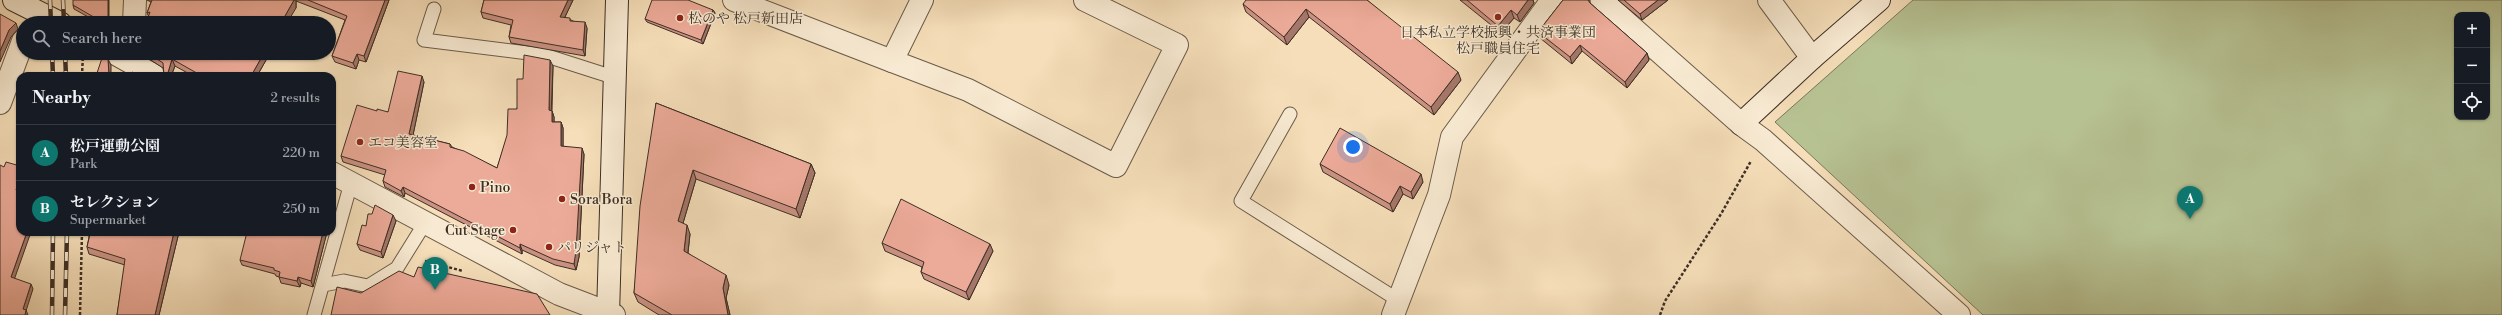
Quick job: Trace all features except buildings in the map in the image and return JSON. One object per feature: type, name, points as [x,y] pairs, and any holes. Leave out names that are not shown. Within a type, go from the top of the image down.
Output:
[{"type":"street","points":[[14,0],[31,16]]},
{"type":"street","points":[[134,16],[135,0]]},
{"type":"street","points":[[336,175],[559,294],[610,314],[617,0]]},
{"type":"street","points":[[734,0],[968,90],[1116,166],[1176,45],[1085,0]]},
{"type":"street","points":[[892,61],[922,0]]},
{"type":"street","points":[[1396,308],[1440,195],[1452,137],[1552,0]]},
{"type":"street","points":[[1601,0],[1741,124],[1764,140],[1959,315]]},
{"type":"street","points":[[1769,0],[1812,58]]},
{"type":"street","points":[[1741,124],[1812,58],[1879,0]]},
{"type":"street","points":[[0,103],[16,60]]},
{"type":"street","points":[[135,60],[150,72]]},
{"type":"lane","points":[[434,9],[424,40],[544,55],[616,78]]},
{"type":"lane","points":[[1290,114],[1241,201],[1396,308]]},
{"type":"lane","points":[[314,315],[351,183]]},
{"type":"lane","points":[[323,285],[344,281],[368,286],[397,268],[425,223]]},
{"type":"path","points":[[82,60],[82,72]]},
{"type":"path","points":[[1660,315],[1665,301],[1721,214],[1764,140]]},
{"type":"path","points":[[80,315],[82,236]]},
{"type":"green space","points":[[1913,0],[2502,0],[2502,315],[1983,315],[1775,122]]},
{"type":"railway","points":[[50,0],[51,16]]},
{"type":"railway","points":[[63,0],[64,16]]},
{"type":"railway","points":[[52,60],[53,72]]},
{"type":"railway","points":[[65,60],[66,72]]},
{"type":"railway","points":[[52,315],[53,236]]},
{"type":"railway","points":[[65,315],[67,236]]},
{"type":"place","name":"日本私立学校振興・共済事業団 松戸職員住宅","points":[[1498,17]]},
{"type":"place","name":"松のや 松戸新田店","points":[[680,18]]},
{"type":"place","name":"エコ美容室","points":[[360,142]]},
{"type":"place","name":"Pino","points":[[472,187]]},
{"type":"place","name":"Sora Bora","points":[[562,199]]},
{"type":"place","name":"松戸運動公園","points":[[2190,219]]},
{"type":"place","name":"Cut Stage","points":[[513,230]]},
{"type":"place","name":"パリジャト","points":[[549,247]]},
{"type":"place","name":"セレクション","points":[[435,290]]}]
